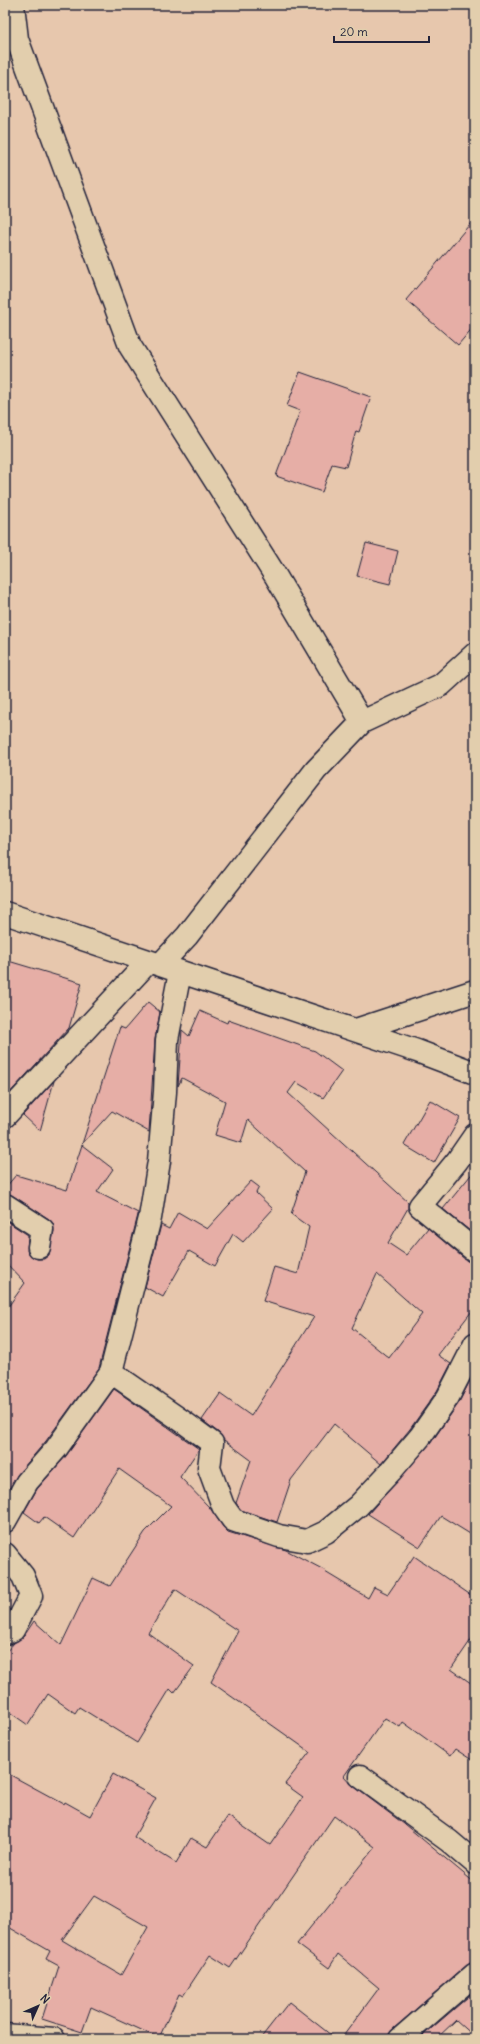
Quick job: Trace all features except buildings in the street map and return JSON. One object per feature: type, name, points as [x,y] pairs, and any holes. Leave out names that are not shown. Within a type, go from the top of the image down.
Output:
[{"type":"street","points":[[13,5],[17,39],[130,346],[271,569],[362,722]]},
{"type":"street","points":[[5,1116],[154,963],[187,936],[316,770],[362,722],[440,685],[475,654]]},
{"type":"street","points":[[5,913],[356,1030],[475,1073]]},
{"type":"street","points":[[5,1521],[27,1482],[56,1449],[111,1372],[151,1210],[159,1161],[166,1092],[168,1040],[180,972]]},
{"type":"street","points":[[356,1030],[475,990]]},
{"type":"street","points":[[475,1135],[457,1161],[420,1206],[475,1251]]},
{"type":"street","points":[[5,1205],[42,1229],[39,1247]]},
{"type":"street","points":[[111,1372],[185,1422],[212,1443],[209,1468],[223,1506],[233,1520],[278,1536],[307,1541],[326,1532],[358,1506],[420,1437],[448,1397],[475,1344]]},
{"type":"street","points":[[5,1554],[23,1576],[31,1596],[13,1630],[5,1633]]},
{"type":"street","points":[[360,1776],[449,1840],[475,1863]]},
{"type":"street","points":[[400,2039],[475,1974]]},
{"type":"street","points":[[5,2035],[54,2039]]}]
